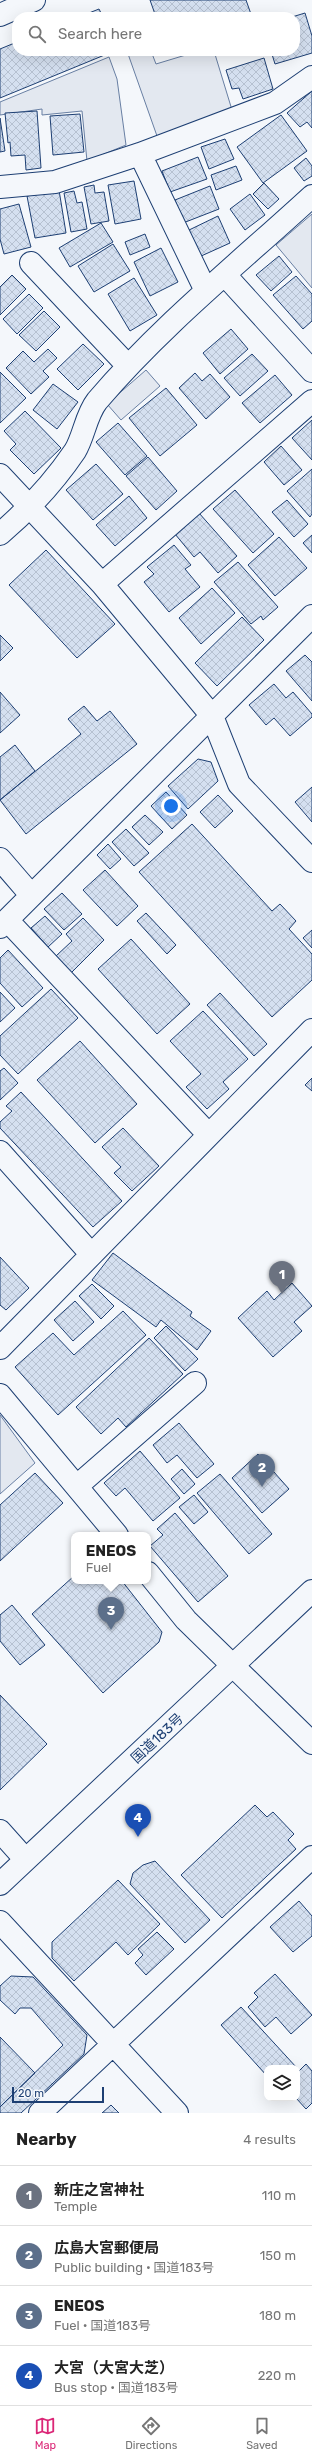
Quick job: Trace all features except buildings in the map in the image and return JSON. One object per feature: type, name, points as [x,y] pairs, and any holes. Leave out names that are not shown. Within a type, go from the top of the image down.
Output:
[{"type":"main road","points":[[0,16],[34,0]]},
{"type":"main road","points":[[0,187],[55,182],[140,154],[275,103],[312,77]]},
{"type":"main road","points":[[140,154],[206,291]]},
{"type":"main road","points":[[0,534],[30,508],[75,450],[95,403],[128,366],[206,291],[226,275],[312,196]]},
{"type":"main road","points":[[31,263],[128,366]]},
{"type":"main road","points":[[226,275],[312,371]]},
{"type":"main road","points":[[102,584],[312,401]]},
{"type":"main road","points":[[0,476],[102,584],[212,716],[239,784],[312,861]]},
{"type":"main road","points":[[208,1134],[4,924],[31,895],[312,616]]},
{"type":"main road","points":[[0,859],[31,895]]},
{"type":"main road","points":[[0,1348],[208,1134],[312,1030]]},
{"type":"main road","points":[[0,1152],[91,1254]]},
{"type":"main road","points":[[77,1486],[195,1383]]},
{"type":"main road","points":[[0,1395],[115,1532]]},
{"type":"main road","points":[[151,1577],[186,1620],[312,1744]]},
{"type":"main road","name":"国道183号","points":[[0,1884],[312,1591]]},
{"type":"main road","points":[[0,1831],[25,1859]]},
{"type":"main road","points":[[40,2113],[312,1857]]},
{"type":"main road","points":[[0,1922],[177,2113]]},
{"type":"shaded area","points":[[129,56],[153,56],[156,64],[182,56],[216,56],[232,110],[157,136]]},
{"type":"shaded area","points":[[109,57],[117,79],[126,145],[87,161],[82,111],[42,115],[42,109],[0,115],[0,102]]},
{"type":"shaded area","points":[[312,214],[312,288],[276,245]]},
{"type":"shaded area","points":[[146,370],[160,386],[121,420],[107,404]]},
{"type":"shaded area","points":[[0,1415],[35,1463],[0,1494]]},
{"type":"place","name":"新庄之宮神社","points":[[282,1294]]},
{"type":"place","name":"広島大宮郵便局","points":[[262,1487]]},
{"type":"place","name":"ENEOS","points":[[111,1630]]},
{"type":"place","name":"大宮（大宮大芝）","points":[[138,1837]]}]
